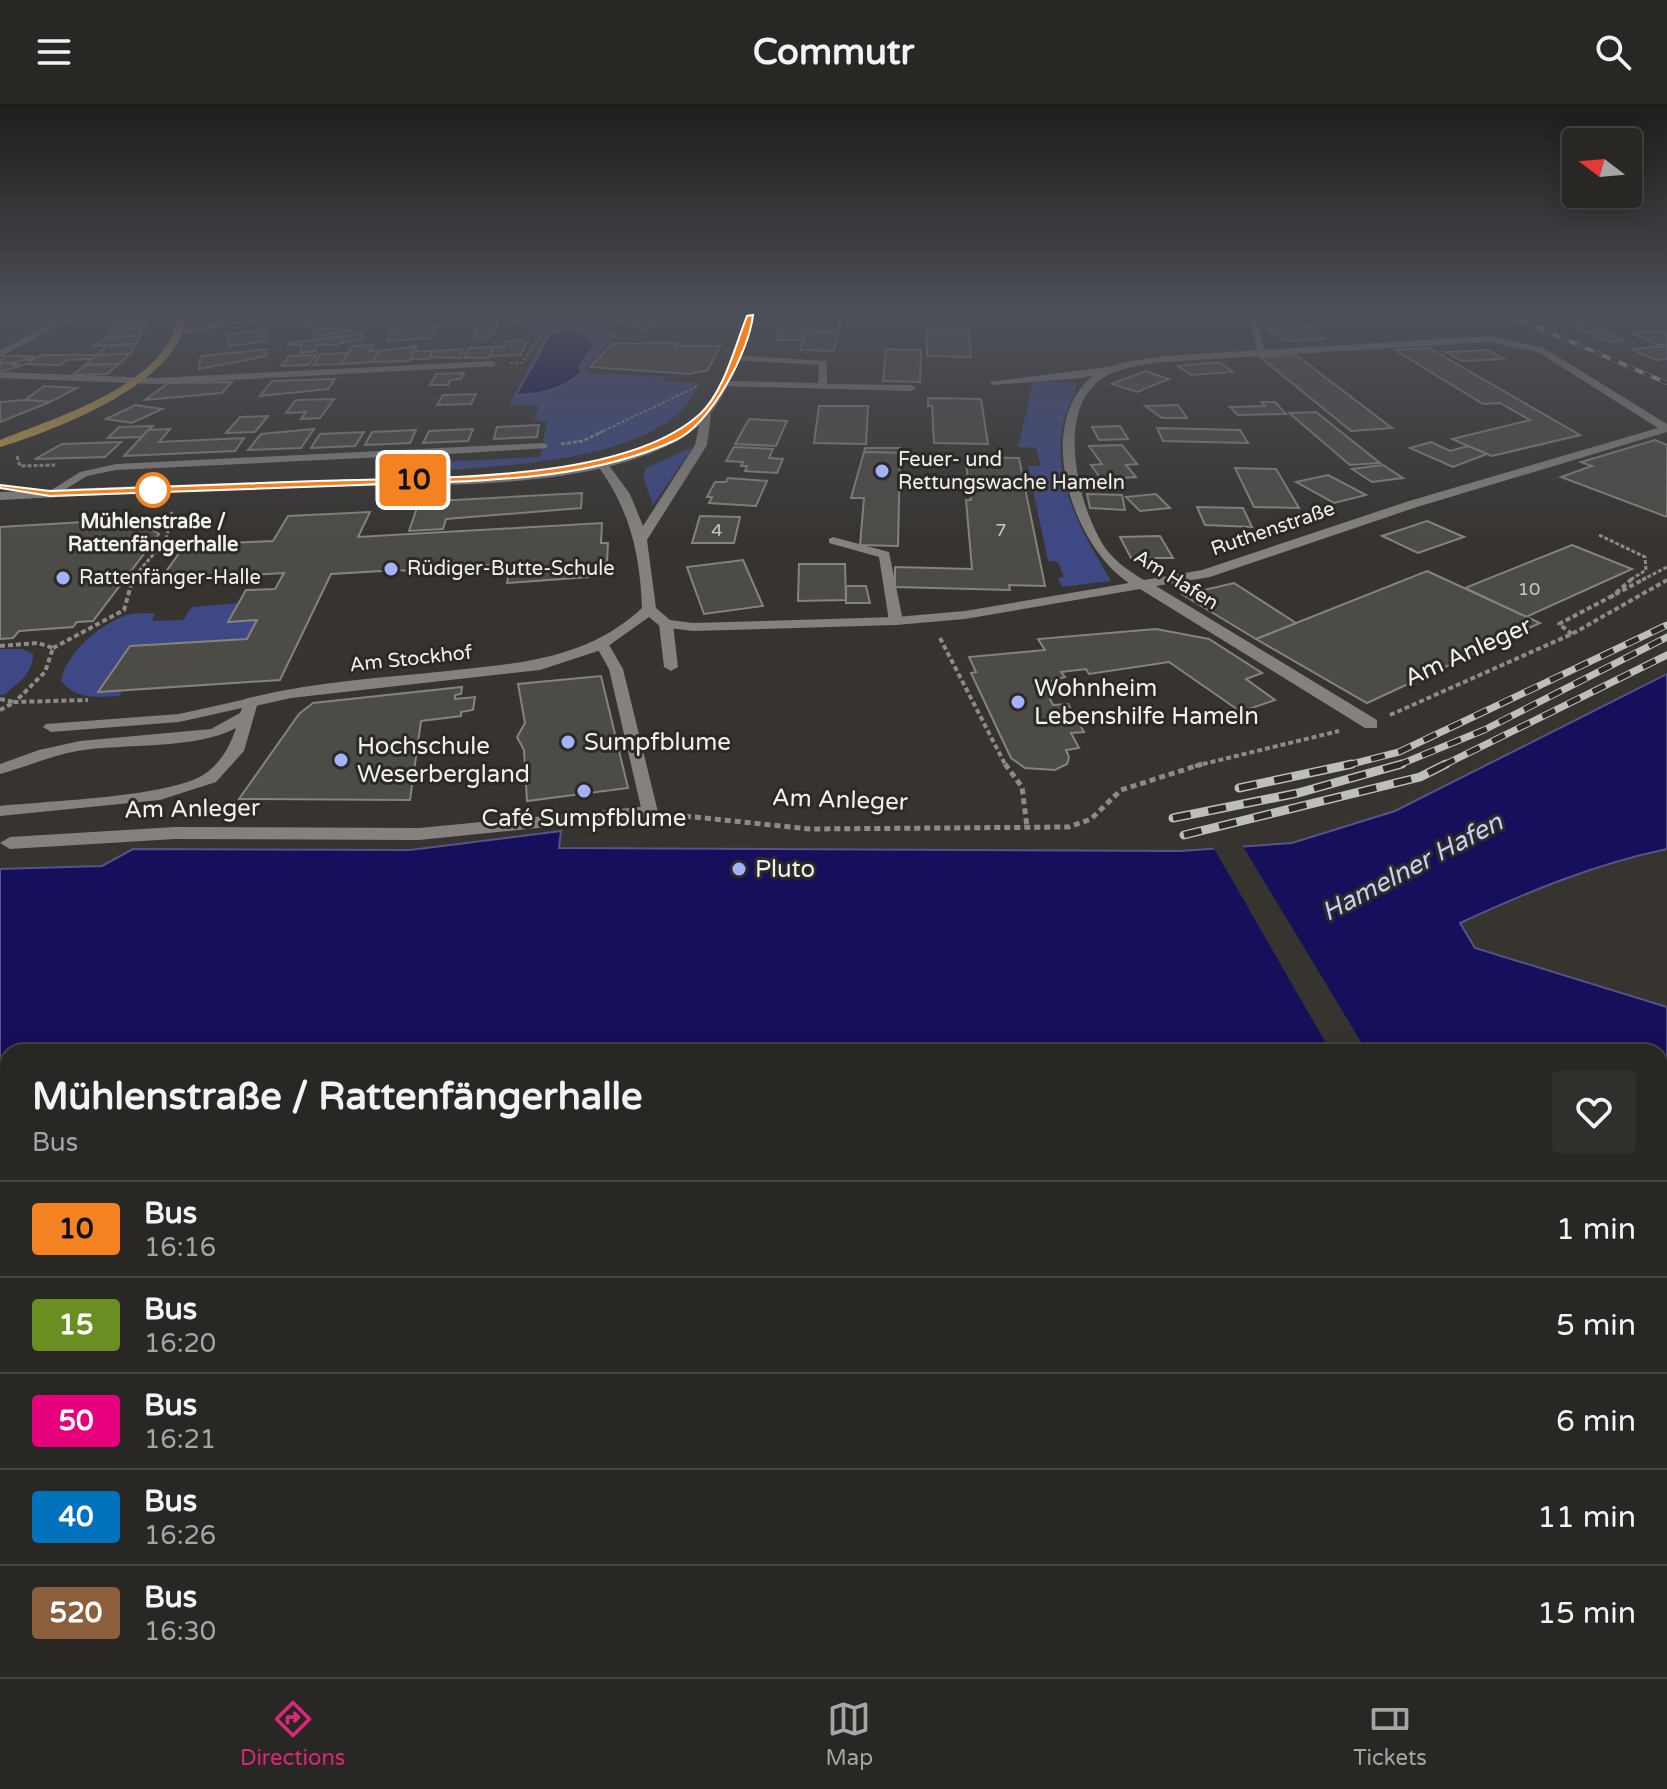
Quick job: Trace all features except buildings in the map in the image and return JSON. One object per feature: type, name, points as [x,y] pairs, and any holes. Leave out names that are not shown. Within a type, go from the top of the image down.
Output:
[{"type":"main road","points":[[0,444],[117,389]]},
{"type":"street","points":[[641,540],[701,445],[706,414],[720,389]]},
{"type":"street","name":"Am Hafen","points":[[1086,389],[1074,408],[1068,441],[1076,496],[1099,548],[1122,572],[1143,586],[1169,598],[1371,724]]},
{"type":"street","name":"Am Hafen","points":[[1604,389],[1667,429]]},
{"type":"street","points":[[0,496],[513,475],[601,462],[675,437],[706,414]]},
{"type":"street","name":"Ruthenstraße","points":[[666,624],[709,627],[930,618],[1205,574],[1554,460],[1667,429]]},
{"type":"street","points":[[601,462],[620,482],[641,540],[649,609],[666,624]]},
{"type":"street","points":[[0,487],[50,494]]},
{"type":"street","name":"Am Stockhof","points":[[249,708],[291,693],[540,665],[603,646],[628,630],[649,609]]},
{"type":"street","name":"Am Anleger","points":[[10,843],[175,833],[419,834],[650,812]]},
{"type":"lane","points":[[50,494],[84,474],[116,467],[543,446]]},
{"type":"lane","points":[[399,480],[412,453]]},
{"type":"lane","points":[[833,541],[885,555],[896,621]]},
{"type":"lane","points":[[666,624],[671,667]]},
{"type":"lane","points":[[603,646],[616,669],[650,812]]},
{"type":"lane","points":[[51,727],[179,718],[249,708]]},
{"type":"lane","points":[[0,769],[44,753],[80,746],[215,733],[249,708]]},
{"type":"lane","points":[[0,811],[160,795],[210,778],[236,751],[249,708]]},
{"type":"path","points":[[543,446],[583,441],[688,389]]},
{"type":"path","points":[[0,710],[15,702],[45,672],[53,648],[124,610],[131,580],[166,540],[172,511]]},
{"type":"path","points":[[1599,535],[1645,557],[1646,570],[1619,587],[1610,599]]},
{"type":"path","points":[[1572,634],[1559,624],[1667,567]]},
{"type":"path","name":"Am Anleger","points":[[650,812],[810,829],[1069,827],[1091,819],[1121,790],[1198,765],[1371,724],[1572,634],[1667,580]]},
{"type":"path","points":[[930,618],[1000,758],[1022,787],[1027,827]]},
{"type":"path","points":[[0,646],[38,643],[53,648]]},
{"type":"path","points":[[0,699],[15,702],[102,700]]},
{"type":"shaded area","points":[[517,389],[695,389],[683,408],[658,428],[590,453],[514,465],[451,470],[451,467],[431,467],[434,462],[540,457],[547,423],[534,419],[539,406],[509,405]]},
{"type":"shaded area","points":[[1032,389],[1075,389],[1062,429],[1062,470],[1073,509],[1111,581],[1062,587],[1058,578],[1064,577],[1058,562],[1048,561],[1028,466],[1041,466],[1036,448],[1018,447]]},
{"type":"shaded area","points":[[693,447],[653,505],[643,476],[646,468]]},
{"type":"shaded area","points":[[239,603],[229,622],[257,620],[247,639],[130,646],[99,691],[123,690],[119,696],[80,694],[61,681],[76,651],[104,627],[124,616],[155,613],[152,621],[183,620],[192,607]]},
{"type":"shaded area","points":[[0,649],[23,649],[33,654],[28,673],[4,695],[0,695]]},
{"type":"water","points":[[519,389],[552,389],[534,394],[516,395]]},
{"type":"water","name":"Hamelner Hafen","points":[[1667,674],[1667,849],[1562,880],[1460,923],[1475,948],[1667,1007],[1667,1044],[0,1044],[0,869],[102,866],[133,849],[410,850],[561,831],[559,848],[1181,851],[1292,843],[1395,811]]},
{"type":"pier","points":[[1241,843],[1362,1044],[1326,1044],[1212,845]]},
{"type":"railway","points":[[1351,764],[1399,752],[1667,625]]},
{"type":"railway","points":[[1399,765],[1484,730],[1667,637]]},
{"type":"railway","points":[[1442,766],[1667,655]]},
{"type":"railway","points":[[1239,788],[1351,764]]},
{"type":"railway","points":[[1344,766],[1351,764]]},
{"type":"railway","points":[[1442,766],[1446,764]]},
{"type":"railway","points":[[1173,818],[1298,793],[1399,765]]},
{"type":"railway","points":[[1184,835],[1420,777],[1442,766]]},
{"type":"bus line","name":"10","points":[[0,488],[50,494],[554,471],[601,462],[675,437],[706,414],[720,389]]},
{"type":"place","name":"Feuer- und Rettungswache Hameln","points":[[882,471]]},
{"type":"place","name":"Mühlenstraße / Rattenfängerhalle","points":[[153,490]]},
{"type":"place","name":"Rüdiger-Butte-Schule","points":[[391,569]]},
{"type":"place","name":"Rattenfänger-Halle","points":[[63,578]]},
{"type":"place","name":"Wohnheim Lebenshilfe Hameln","points":[[1018,702]]},
{"type":"place","name":"Sumpfblume","points":[[568,742]]},
{"type":"place","name":"Hochschule Weserbergland","points":[[341,760]]},
{"type":"place","name":"Café Sumpfblume","points":[[584,791]]},
{"type":"place","name":"Pluto","points":[[739,869]]}]
